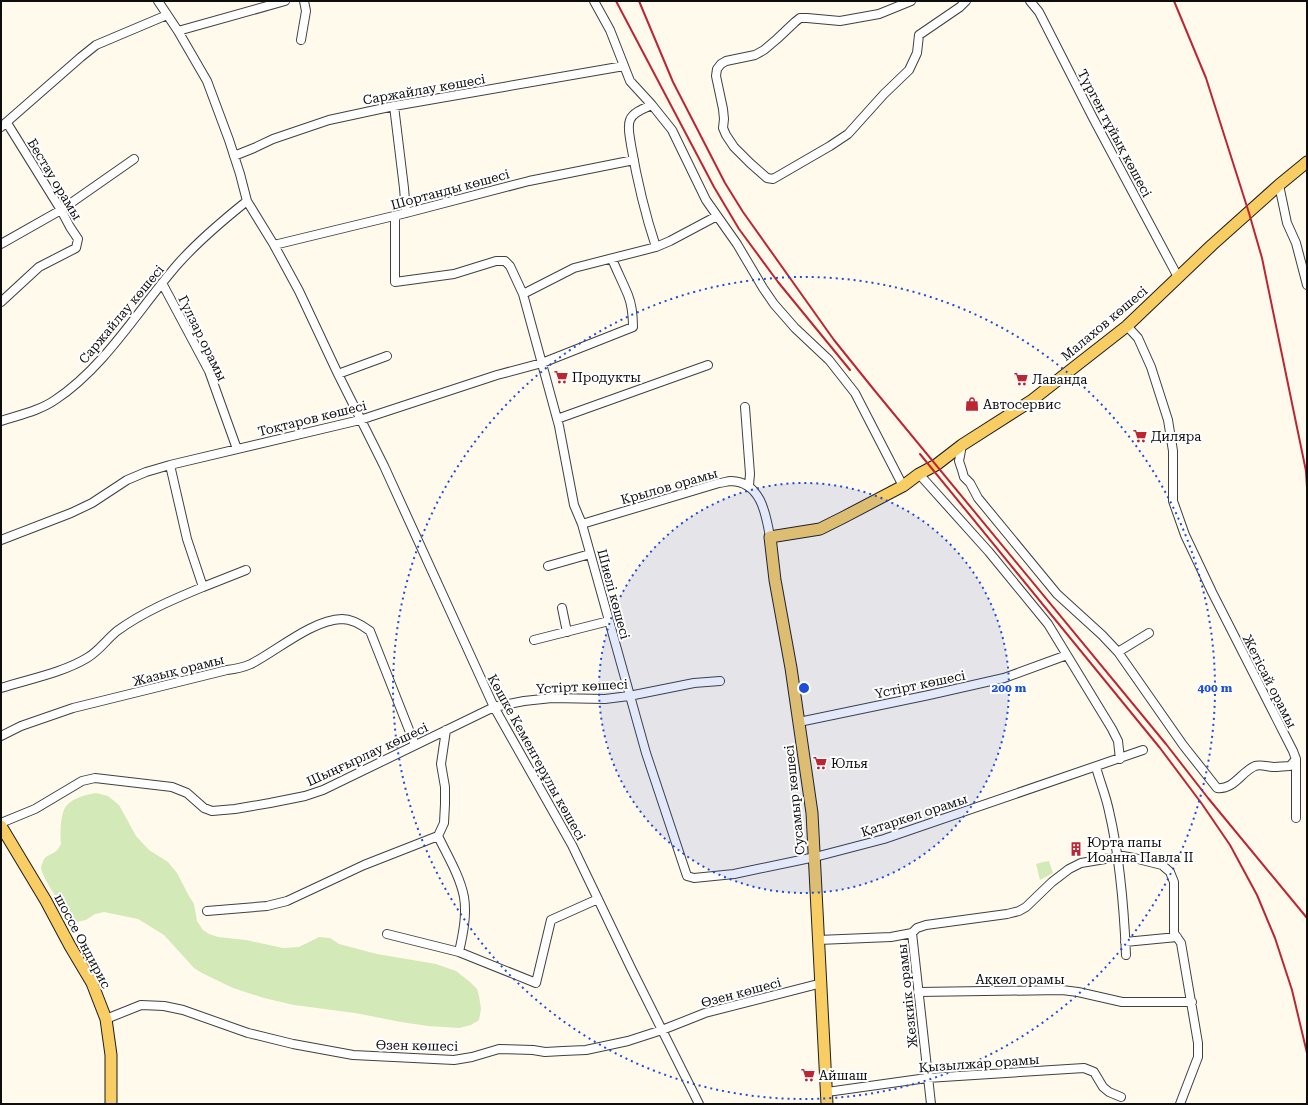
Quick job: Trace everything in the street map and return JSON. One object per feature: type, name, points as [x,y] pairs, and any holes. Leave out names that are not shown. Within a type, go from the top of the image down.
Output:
[{"type":"main road","name":"Малахов көшесі","points":[[770,537],[820,529],[903,486],[919,474],[936,465],[962,445],[1031,401],[1127,326],[1178,276],[1279,185],[1307,162]]},
{"type":"main road","name":"Сусамыр көшесі","points":[[770,537],[774,580],[799,722],[812,813],[818,940],[822,983],[827,1104]]},
{"type":"main road","name":"шоссе Ондирис","points":[[1,824],[92,983],[106,1018],[111,1055],[111,1104]]},
{"type":"street","name":"Көшке Кеменгерұлы көшесі","points":[[158,1],[178,30],[207,81],[234,156],[247,201],[274,245],[299,291],[360,420],[387,473],[494,707],[572,845],[699,1104]]},
{"type":"street","points":[[178,30],[285,1]]},
{"type":"street","points":[[301,40],[306,11],[304,1]]},
{"type":"street","points":[[594,1],[610,30],[630,81],[672,130],[706,200],[737,244],[774,304],[795,328],[829,360],[855,393],[903,486]]},
{"type":"street","points":[[911,1],[879,14],[840,21],[800,18],[764,50],[755,54],[726,61],[721,64],[717,70],[716,76],[723,109],[723,128],[734,148],[767,178],[773,179],[830,146],[848,134],[909,70],[917,53],[919,35],[960,7],[966,1]]},
{"type":"street","name":"Түрген тұйық көшесі","points":[[1030,1],[1039,12],[1093,118],[1178,276]]},
{"type":"street","points":[[4,125],[96,45],[167,15]]},
{"type":"street","name":"Саржайлау көшесі","points":[[234,156],[273,139],[329,120],[394,106],[624,66]]},
{"type":"street","points":[[652,105],[635,113],[630,119],[628,126],[644,208],[656,248]]},
{"type":"street","points":[[394,106],[406,214]]},
{"type":"street","name":"Бестау орамы","points":[[1,302],[39,267],[76,248],[78,239],[61,210],[4,125]]},
{"type":"street","points":[[1,244],[61,210],[134,159]]},
{"type":"street","name":"Шортанды көшесі","points":[[274,245],[406,214],[529,181],[634,160]]},
{"type":"street","points":[[1279,185],[1287,223],[1296,243],[1307,285]]},
{"type":"street","name":"Саржайлау көшесі","points":[[2,418],[24,414],[54,401],[79,382],[100,360],[162,283],[192,249],[247,201]]},
{"type":"street","name":"Шиелі көшесі","points":[[395,216],[395,282],[454,274],[496,261],[505,261],[510,266],[523,294],[557,419],[574,505],[582,524],[646,753],[687,876],[694,878],[710,877]]},
{"type":"street","points":[[523,294],[574,268],[656,248],[717,216]]},
{"type":"street","name":"Тоқтаров көшесі","points":[[1,540],[71,514],[92,503],[127,480],[146,472],[360,420],[497,375],[542,363],[633,327],[628,296],[612,259]]},
{"type":"street","name":"Гүлзар орамы","points":[[162,283],[209,371],[237,449]]},
{"type":"street","name":"Жетісай орамы","points":[[1127,326],[1138,338],[1151,367],[1168,420],[1173,451],[1174,501],[1185,534],[1212,592],[1296,759]]},
{"type":"street","points":[[338,374],[387,356]]},
{"type":"street","points":[[557,419],[708,365]]},
{"type":"street","points":[[745,407],[750,474],[748,485]]},
{"type":"street","points":[[962,445],[959,461],[964,477],[970,483],[978,498],[1057,594],[1102,635],[1118,652],[1183,745],[1217,788],[1232,785],[1238,778],[1256,766],[1290,766],[1296,759]]},
{"type":"street","points":[[170,465],[187,539],[203,587]]},
{"type":"street","points":[[919,474],[989,552],[1048,624],[1112,729],[1118,741],[1120,759]]},
{"type":"street","name":"Крылов орамы","points":[[582,524],[731,481],[748,485]]},
{"type":"street","name":"Сусамыр көшесі","points":[[748,485],[759,497],[766,514],[770,537]]},
{"type":"street","points":[[548,566],[590,554]]},
{"type":"street","points":[[1,688],[67,668],[88,658],[117,631],[160,605],[246,570]]},
{"type":"street","points":[[562,608],[567,632]]},
{"type":"street","name":"Жазық орамы","points":[[1,736],[21,726],[73,708],[240,668],[251,664],[304,632],[323,623],[344,619],[356,622],[370,631],[415,745]]},
{"type":"street","points":[[534,640],[609,621]]},
{"type":"street","points":[[1118,652],[1149,633]]},
{"type":"street","name":"Үстірт көшесі","points":[[799,722],[1004,678],[1067,655]]},
{"type":"street","name":"Үстірт көшесі","points":[[494,707],[524,701],[552,698],[605,699],[629,696],[694,683],[720,681]]},
{"type":"street","name":"Шыңғырлау көшесі","points":[[1,824],[35,809],[82,781],[95,778],[172,787],[187,793],[204,808],[212,811],[235,809],[305,796],[323,790],[494,707]]},
{"type":"street","points":[[207,911],[267,906],[287,901],[364,865],[438,836],[444,822],[445,810],[445,787],[441,764],[446,730]]},
{"type":"street","name":"Қатаркөл орамы","points":[[710,877],[734,874],[814,857],[884,839],[1143,750]]},
{"type":"street","points":[[1296,759],[1296,818]]},
{"type":"street","points":[[1096,767],[1109,811],[1117,857],[1123,902],[1126,955]]},
{"type":"street","points":[[438,836],[464,896],[465,918],[459,952]]},
{"type":"street","points":[[818,940],[891,937],[912,932],[917,928],[926,925],[1019,911],[1026,907],[1052,882],[1069,869],[1081,863],[1123,856],[1162,865],[1170,872],[1174,882],[1174,933],[1181,943],[1198,1043],[1198,1057],[1180,1104]]},
{"type":"street","points":[[387,934],[459,952],[536,983],[551,920],[598,899]]},
{"type":"street","name":"Жезкиік орамы","points":[[912,932],[930,1104]]},
{"type":"street","points":[[1126,942],[1177,937]]},
{"type":"street","name":"Өзен көшесі","points":[[106,1018],[141,1005],[154,1004],[183,1010],[248,1033],[300,1046],[353,1055],[454,1060],[472,1057],[499,1049],[533,1050],[545,1052],[586,1050],[628,1041],[662,1030],[705,1013],[822,983]]},
{"type":"street","name":"Ақкөл орамы","points":[[918,992],[1062,990],[1122,1002],[1192,1002]]},
{"type":"street","name":"Қызылжар орамы","points":[[827,1092],[927,1078],[1084,1068],[1094,1072],[1103,1087],[1109,1092],[1121,1097]]},
{"type":"green space","points":[[96,793],[108,796],[119,805],[136,836],[149,850],[168,862],[177,873],[194,904],[197,921],[203,930],[209,934],[218,937],[246,940],[283,948],[299,947],[319,937],[330,938],[339,944],[377,954],[436,964],[456,971],[477,989],[481,1009],[479,1020],[471,1025],[459,1028],[428,1026],[355,1013],[294,1005],[264,998],[233,988],[194,968],[164,935],[138,919],[104,912],[95,914],[86,920],[76,922],[67,912],[45,879],[41,867],[44,859],[56,851],[61,844],[62,818],[67,805],[77,798]]},
{"type":"green space","points":[[1049,861],[1053,873],[1040,880],[1036,864]]},
{"type":"railway","points":[[616,1],[714,187],[739,229],[778,282],[850,370]]},
{"type":"railway","points":[[639,1],[673,82],[725,183],[743,212],[834,340],[1307,918]]},
{"type":"railway","points":[[1174,1],[1206,78],[1262,258],[1306,471],[1307,488]]},
{"type":"railway","points":[[920,454],[1160,748],[1202,804],[1230,845],[1257,895],[1275,938],[1292,990],[1307,1053]]},
{"type":"place","name":"Продукты","points":[[561,377]]},
{"type":"place","name":"Лаванда","points":[[1021,379]]},
{"type":"place","name":"Автосервис","points":[[972,404]]},
{"type":"place","name":"Диляра","points":[[1140,436]]},
{"type":"place","name":"Юлья","points":[[820,763]]},
{"type":"place","name":"Юрта папы Иоанна Павла II","points":[[1076,849]]},
{"type":"place","name":"Айшаш","points":[[808,1075]]}]
